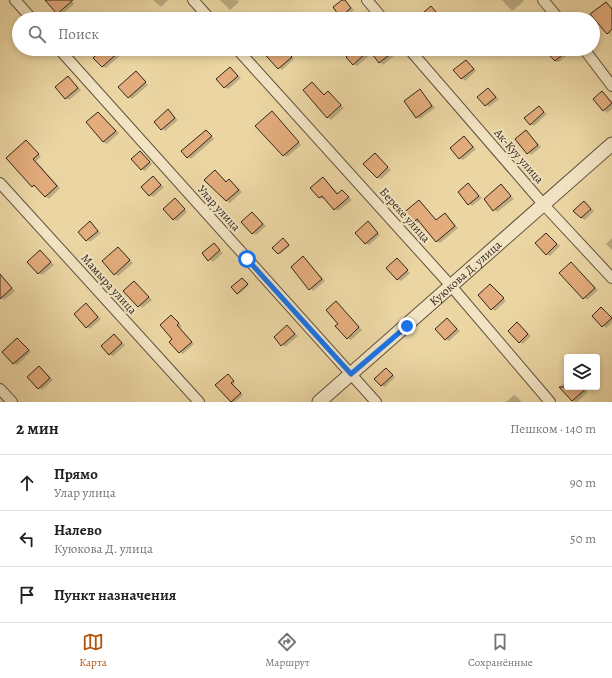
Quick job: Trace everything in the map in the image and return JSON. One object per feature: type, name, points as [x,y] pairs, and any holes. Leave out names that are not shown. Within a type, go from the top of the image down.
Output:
[{"type":"street","points":[[15,0],[26,12]]},
{"type":"street","points":[[193,0],[204,12]]},
{"type":"street","points":[[367,0],[377,12]]},
{"type":"street","points":[[543,0],[553,12]]},
{"type":"street","name":"Улар улица","points":[[65,56],[376,402]]},
{"type":"street","name":"Береке улица","points":[[243,56],[452,287],[550,402]]},
{"type":"street","name":"Ак-Куу улица","points":[[415,56],[544,205],[612,278]]},
{"type":"street","points":[[589,56],[612,86]]},
{"type":"street","name":"Куюкова Д. улица","points":[[320,402],[452,287],[612,144]]},
{"type":"street","name":"Мамыра улица","points":[[0,183],[198,402]]},
{"type":"street","points":[[0,389],[12,402]]},
{"type":"building","points":[[45,0],[73,0],[59,12],[55,12]]},
{"type":"building","points":[[342,0],[345,0],[351,8],[346,12],[336,12],[333,7]]},
{"type":"building","points":[[606,2],[612,9],[612,29],[607,34],[600,26],[600,12],[593,12]]},
{"type":"building","points":[[431,6],[436,12],[424,12]]},
{"type":"building","points":[[95,56],[114,56],[102,67],[93,58]]},
{"type":"building","points":[[266,56],[292,57],[278,69]]},
{"type":"building","points":[[347,56],[363,56],[353,65],[346,57]]},
{"type":"building","points":[[374,56],[388,56],[379,63]]},
{"type":"building","points":[[550,56],[561,56],[555,61]]},
{"type":"building","points":[[466,60],[474,69],[461,79],[453,70]]},
{"type":"building","points":[[230,67],[238,76],[224,88],[216,79]]},
{"type":"building","points":[[136,71],[146,82],[128,98],[118,87]]},
{"type":"building","points":[[68,76],[78,88],[65,99],[55,87]]},
{"type":"building","points":[[312,82],[324,95],[328,91],[341,105],[327,118],[303,90]]},
{"type":"building","points":[[488,88],[496,97],[485,106],[477,97]]},
{"type":"building","points":[[420,89],[432,106],[416,118],[404,101]]},
{"type":"building","points":[[602,91],[612,103],[603,111],[593,99]]},
{"type":"building","points":[[539,106],[544,112],[530,125],[524,118]]},
{"type":"building","points":[[168,109],[175,118],[161,130],[154,122]]},
{"type":"building","points":[[272,111],[299,142],[283,156],[255,126]]},
{"type":"building","points":[[98,112],[116,131],[103,142],[86,122]]},
{"type":"building","points":[[206,130],[212,136],[187,158],[181,151]]},
{"type":"building","points":[[526,130],[538,145],[527,154],[515,139]]},
{"type":"building","points":[[464,136],[473,147],[459,159],[450,148]]},
{"type":"building","points":[[26,140],[39,154],[33,159],[57,186],[45,197],[34,185],[32,187],[6,158]]},
{"type":"building","points":[[140,151],[150,162],[141,170],[131,159]]},
{"type":"building","points":[[375,153],[388,167],[377,178],[363,164]]},
{"type":"building","points":[[215,170],[226,182],[229,179],[239,190],[226,201],[204,180]]},
{"type":"building","points":[[153,176],[161,185],[149,196],[141,187]]},
{"type":"building","points":[[323,177],[337,194],[342,190],[349,197],[334,210],[322,196],[319,198],[310,188]]},
{"type":"building","points":[[468,183],[479,196],[468,205],[458,192]]},
{"type":"building","points":[[501,184],[511,196],[493,211],[484,199]]},
{"type":"building","points":[[175,198],[185,209],[173,220],[163,209]]},
{"type":"building","points":[[419,200],[436,220],[445,213],[455,226],[436,242],[417,219],[411,224],[402,214]]},
{"type":"building","points":[[584,201],[591,209],[581,218],[573,211]]},
{"type":"building","points":[[252,212],[263,224],[252,234],[241,222]]},
{"type":"building","points":[[90,221],[98,231],[86,241],[78,232]]},
{"type":"building","points":[[368,221],[378,233],[365,244],[355,233]]},
{"type":"building","points":[[546,233],[557,244],[546,255],[535,243]]},
{"type":"building","points":[[283,238],[289,245],[278,254],[272,248]]},
{"type":"building","points":[[214,243],[220,250],[208,261],[202,253]]},
{"type":"building","points":[[118,247],[130,260],[114,275],[102,261]]},
{"type":"building","points":[[40,250],[51,262],[38,274],[27,262]]},
{"type":"building","points":[[303,256],[322,279],[309,290],[291,267]]},
{"type":"building","points":[[397,258],[408,270],[397,280],[386,268]]},
{"type":"building","points":[[571,262],[595,288],[583,299],[559,273]]},
{"type":"building","points":[[0,274],[12,288],[0,299]]},
{"type":"building","points":[[242,278],[248,284],[237,294],[231,287]]},
{"type":"building","points":[[134,281],[149,297],[138,307],[123,291]]},
{"type":"building","points":[[490,284],[504,298],[491,310],[478,295]]},
{"type":"building","points":[[336,301],[359,327],[347,339],[335,326],[338,324],[326,310]]},
{"type":"building","points":[[86,303],[98,317],[86,328],[74,314]]},
{"type":"building","points":[[601,307],[612,318],[602,327],[592,316]]},
{"type":"building","points":[[171,315],[179,323],[177,325],[192,342],[179,353],[169,342],[172,339],[160,325]]},
{"type":"building","points":[[447,318],[457,329],[445,340],[435,329]]},
{"type":"building","points":[[517,322],[528,334],[519,343],[508,331]]},
{"type":"building","points":[[287,325],[295,334],[281,346],[274,337]]},
{"type":"building","points":[[114,334],[122,343],[109,355],[101,346]]},
{"type":"building","points":[[17,338],[29,350],[13,364],[2,352]]},
{"type":"building","points":[[39,366],[50,378],[38,389],[27,377]]},
{"type":"building","points":[[386,368],[393,375],[381,386],[374,379]]},
{"type":"building","points":[[228,374],[234,381],[231,383],[241,393],[231,402],[215,385]]},
{"type":"building","points":[[559,387],[564,387],[564,390],[585,390],[572,401]]},
{"type":"route","points":[[247,259],[351,374],[407,326]]}]
